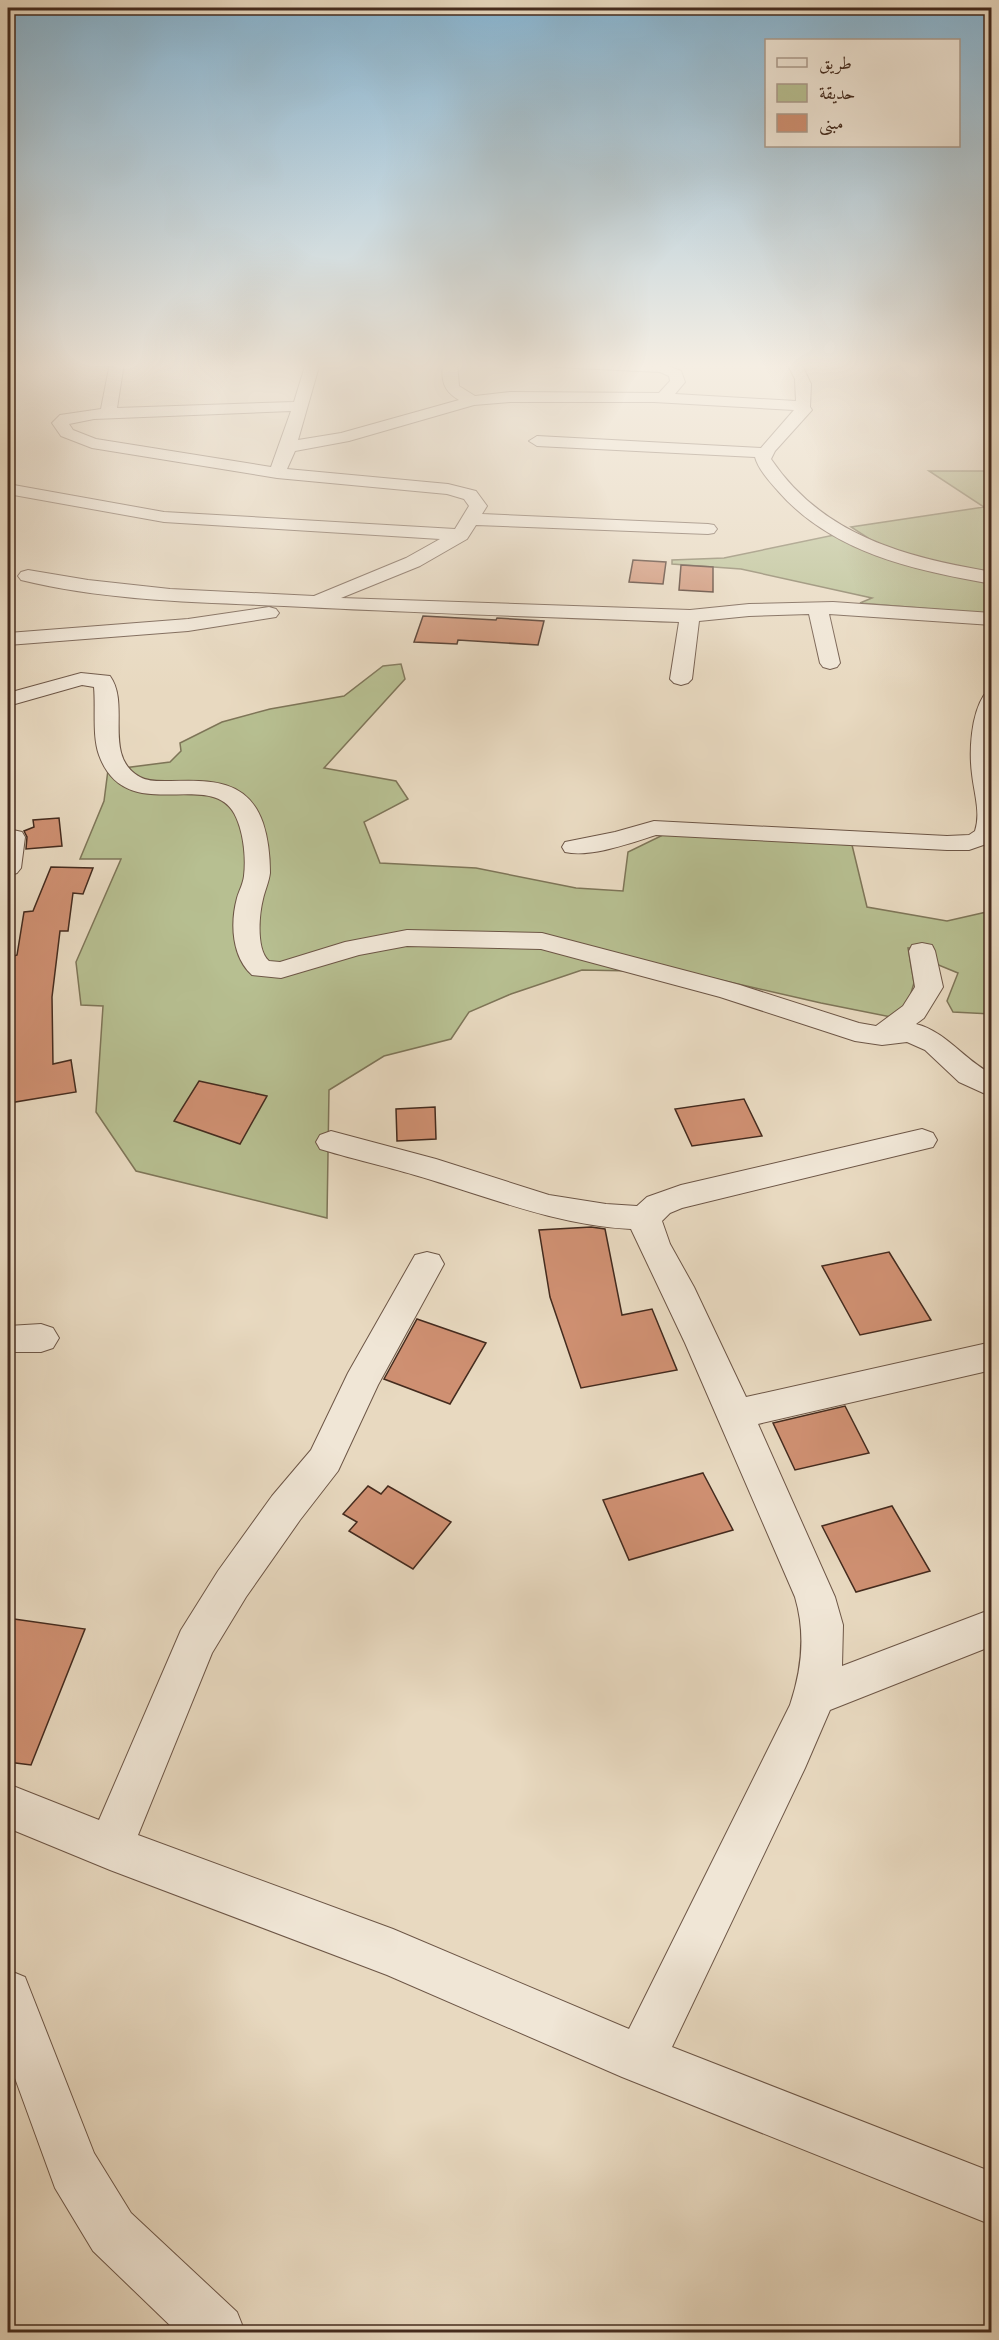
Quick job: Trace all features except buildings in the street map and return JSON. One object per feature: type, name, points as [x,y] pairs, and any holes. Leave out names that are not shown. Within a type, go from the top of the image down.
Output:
[{"type":"street","points":[[230,620],[276,612],[314,602],[413,562],[461,535],[478,506],[476,500],[470,495],[454,490],[272,472]]},
{"type":"street","points":[[772,472],[800,502],[819,518],[859,542],[910,562],[992,578]]},
{"type":"street","points":[[8,489],[164,517],[461,535]]},
{"type":"street","points":[[472,519],[708,529]]},
{"type":"street","points":[[28,576],[128,591],[414,607],[690,616],[749,610],[818,608],[992,619]]},
{"type":"street","points":[[8,639],[230,620],[345,615],[414,607]]},
{"type":"street","points":[[818,608],[830,663]]},
{"type":"street","points":[[681,679],[690,616]]},
{"type":"street","points":[[8,700],[81,679],[102,681],[105,685],[110,753],[118,772],[134,783],[158,790],[206,786],[230,792],[247,814],[253,837],[257,875],[248,906],[249,943],[251,958],[262,969],[281,970],[354,948],[407,938],[542,941],[730,991],[855,1032],[882,1036],[911,1032],[923,1037],[969,1075],[992,1088]]},
{"type":"street","points":[[574,847],[619,839],[654,828],[947,843],[981,838],[987,832],[989,821],[983,771],[984,743],[992,700]]},
{"type":"street","points":[[8,868],[14,837]]},
{"type":"street","points":[[882,1036],[914,1012],[929,987],[922,951]]},
{"type":"street","points":[[640,2059],[726,1886],[812,1697],[819,1674],[824,1638],[819,1611],[809,1582],[737,1414],[648,1230],[647,1218],[649,1212],[660,1204],[694,1193],[922,1140]]},
{"type":"street","points":[[331,1142],[425,1167],[548,1206],[606,1216],[647,1218]]},
{"type":"street","points":[[110,1847],[196,1642],[232,1584],[286,1508],[325,1460],[362,1383],[427,1264]]},
{"type":"street","points":[[8,1339],[41,1338]]},
{"type":"street","points":[[737,1414],[992,1356]]},
{"type":"street","points":[[812,1697],[992,1627]]},
{"type":"street","points":[[8,1806],[110,1847],[393,1953],[640,2059],[992,2199]]},
{"type":"street","points":[[8,1994],[74,2169],[111,2232],[217,2332]]},
{"type":"green space","points":[[931,472],[991,472],[991,575],[885,549],[851,527],[984,507]]},
{"type":"green space","points":[[839,534],[991,580],[991,614],[860,603],[872,598],[741,569],[672,564],[672,560],[724,558]]},
{"type":"green space","points":[[401,664],[405,679],[324,768],[396,781],[408,799],[364,822],[380,863],[476,868],[576,888],[623,891],[628,852],[669,832],[852,845],[867,907],[947,921],[991,911],[991,1014],[953,1012],[947,1001],[958,973],[936,964],[933,947],[908,948],[914,983],[906,1010],[891,1017],[686,972],[582,970],[511,994],[469,1012],[451,1039],[384,1056],[329,1090],[327,1218],[136,1171],[96,1112],[103,1006],[81,1005],[76,962],[121,859],[80,859],[104,801],[108,770],[170,762],[181,751],[180,743],[222,722],[270,709],[344,696],[383,666]]}]
